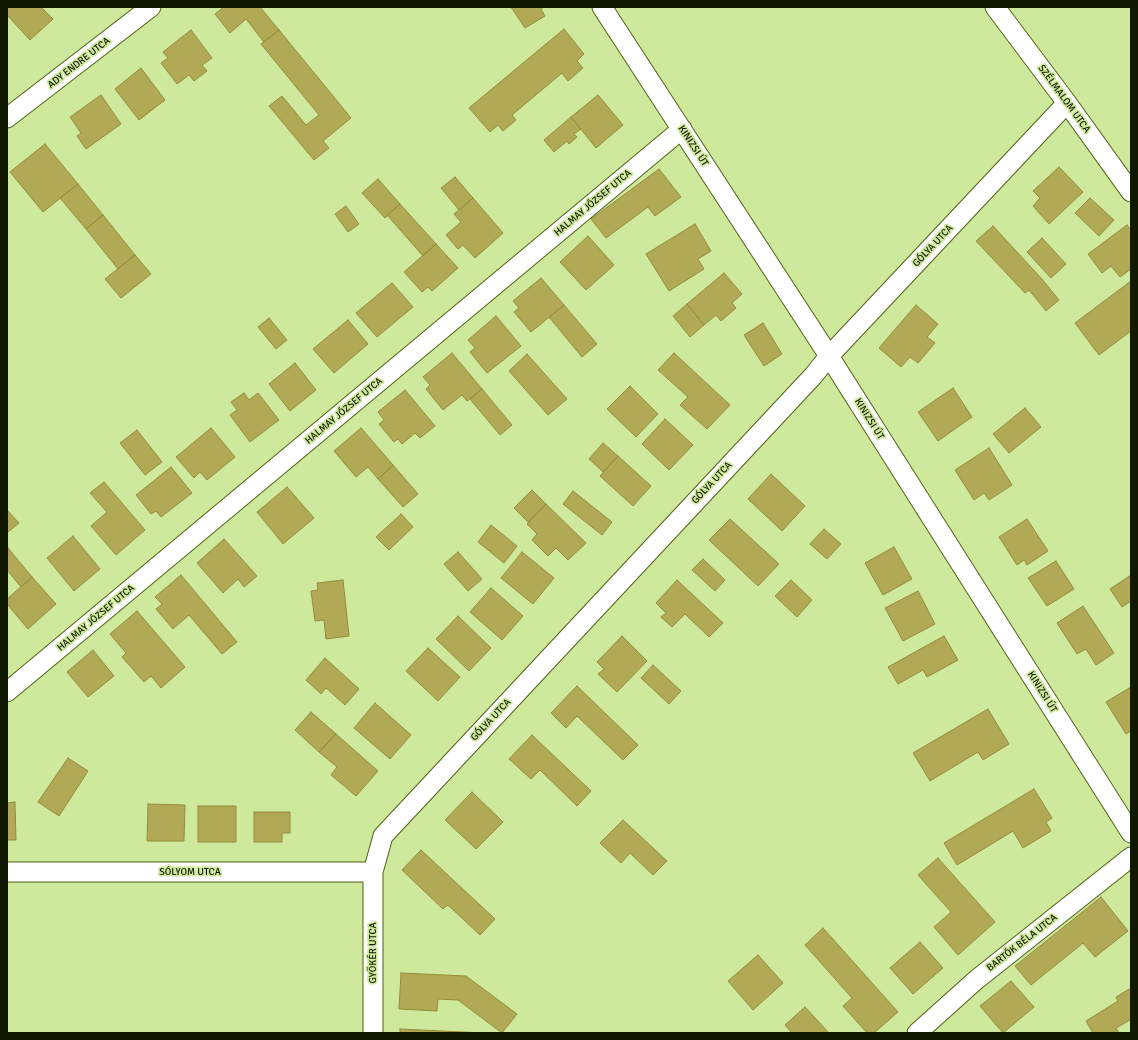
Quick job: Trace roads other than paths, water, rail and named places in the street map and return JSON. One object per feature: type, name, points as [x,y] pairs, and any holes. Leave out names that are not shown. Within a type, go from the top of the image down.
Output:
[{"type":"street","name":"ADY ENDRE UTCA","points":[[7,118],[151,7]]},
{"type":"street","name":"KINIZSI ÚT","points":[[602,7],[829,356],[1131,833]]},
{"type":"street","name":"SZÉLMALOM UTCA","points":[[995,7],[1068,103],[1131,192]]},
{"type":"street","name":"GÓLYA UTCA","points":[[373,872],[383,836],[813,376],[829,356],[1068,103]]},
{"type":"street","name":"HALMAY JÓZSEF UTCA","points":[[7,692],[682,129]]},
{"type":"street","name":"BARTÓK BÉLA UTCA","points":[[917,1033],[976,980],[1131,857]]},
{"type":"street","name":"SÓLYOM UTCA","points":[[7,872],[373,872]]},
{"type":"street","name":"GYÖKÉR UTCA","points":[[373,872],[374,1033]]}]
